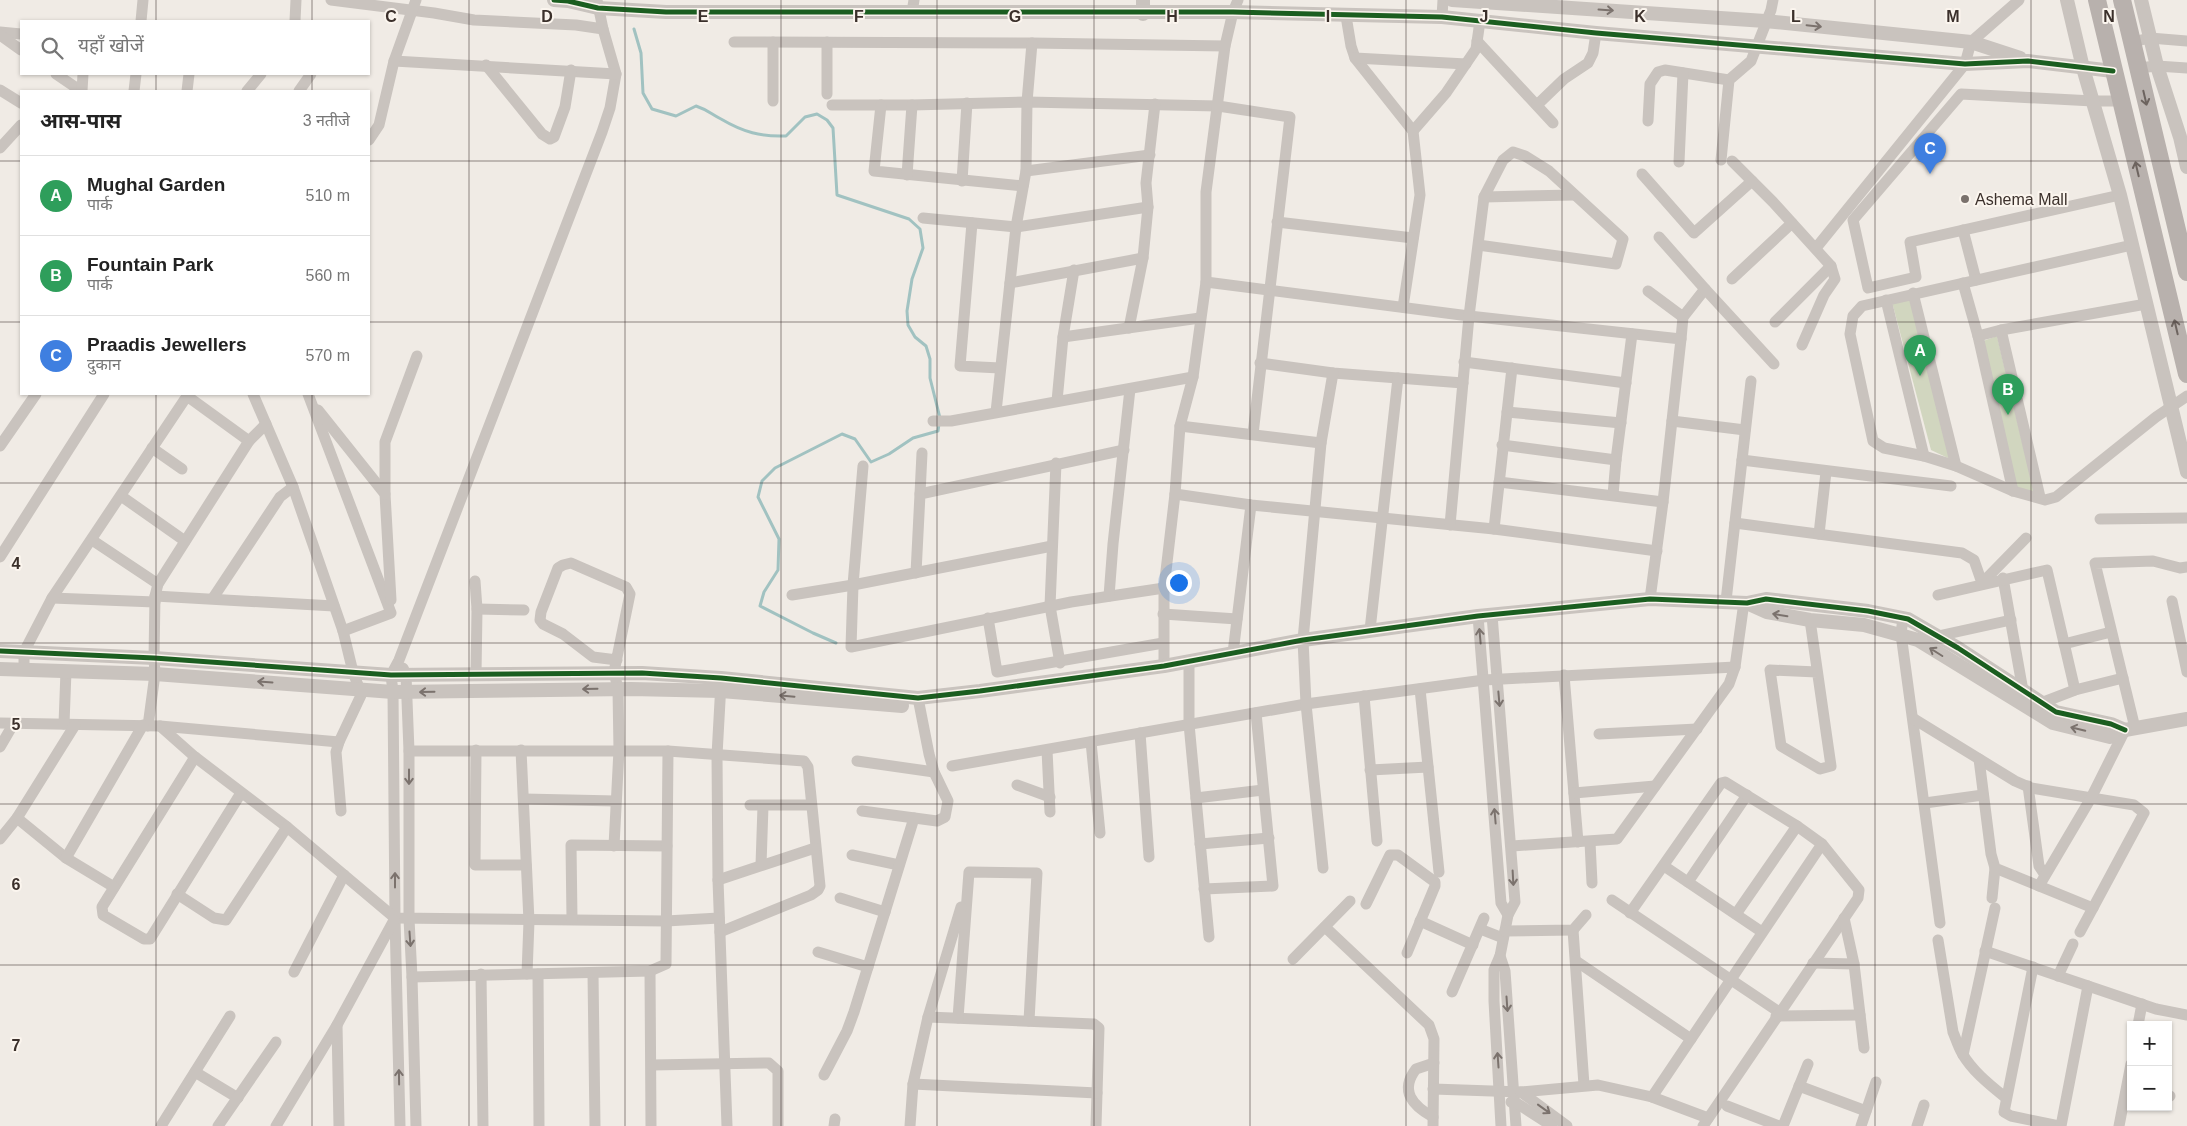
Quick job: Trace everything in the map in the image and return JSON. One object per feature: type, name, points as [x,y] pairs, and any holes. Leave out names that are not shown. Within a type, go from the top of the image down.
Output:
[{"type":"main road","points":[[2096,0],[2187,374]]},
{"type":"main road","points":[[2122,0],[2187,272]]},
{"type":"street","points":[[141,20],[143,0]]},
{"type":"street","points":[[295,20],[296,0]]},
{"type":"street","points":[[330,0],[414,5],[474,20],[576,25],[603,29]]},
{"type":"street","points":[[566,0],[666,12],[913,6],[1236,6],[1346,16],[1442,17],[1596,33],[1966,64],[2028,61],[2113,71]]},
{"type":"street","points":[[1442,17],[1443,0]]},
{"type":"street","points":[[1452,0],[1766,21],[1971,42],[2028,61]]},
{"type":"street","points":[[1773,0],[1771,10],[1751,61],[1729,80],[1726,160],[1752,181],[1831,266],[1835,279],[1824,295],[1802,345]]},
{"type":"street","points":[[1816,248],[1966,64],[1971,42],[2019,0]]},
{"type":"street","points":[[2067,0],[2083,68],[2120,195],[2187,472]]},
{"type":"street","points":[[2141,0],[2157,66],[2187,166]]},
{"type":"street","points":[[391,675],[399,660],[610,108],[616,74],[597,4]]},
{"type":"street","points":[[370,138],[379,125],[394,61],[414,5]]},
{"type":"street","points":[[1164,666],[1164,588],[1175,494],[1180,426],[1193,377],[1206,282],[1206,192],[1226,46],[1236,6]]},
{"type":"street","points":[[1346,16],[1355,58],[1413,131],[1420,195],[1403,307]]},
{"type":"street","points":[[1413,131],[1446,93],[1476,49],[1480,21]]},
{"type":"street","points":[[1537,105],[1564,79],[1588,63],[1593,53],[1596,33]]},
{"type":"street","points":[[0,34],[20,34]]},
{"type":"street","points":[[0,34],[20,49]]},
{"type":"street","points":[[2132,42],[2150,38],[2187,41]]},
{"type":"street","points":[[1477,41],[1553,123]]},
{"type":"street","points":[[734,42],[1032,42],[1226,46]]},
{"type":"street","points":[[773,42],[773,101]]},
{"type":"street","points":[[828,42],[830,100],[881,105],[1028,102],[1218,106],[1290,117],[1253,434]]},
{"type":"street","points":[[996,412],[1016,227],[1026,171],[1032,42]]},
{"type":"street","points":[[1355,58],[1466,64]]},
{"type":"street","points":[[394,61],[616,74]]},
{"type":"street","points":[[486,66],[542,134],[550,139],[554,137],[566,107],[571,70]]},
{"type":"street","points":[[2138,68],[2157,66],[2187,68]]},
{"type":"street","points":[[1648,121],[1650,84],[1654,75],[1665,70],[1729,80]]},
{"type":"street","points":[[1679,162],[1683,73]]},
{"type":"street","points":[[58,75],[80,90]]},
{"type":"street","points":[[82,90],[84,75]]},
{"type":"street","points":[[134,90],[136,75]]},
{"type":"street","points":[[187,90],[189,75]]},
{"type":"street","points":[[248,90],[259,75]]},
{"type":"street","points":[[300,90],[310,75]]},
{"type":"street","points":[[0,90],[20,102]]},
{"type":"street","points":[[2120,101],[1961,94],[1853,220],[1868,288],[1916,277],[1910,242],[2120,195]]},
{"type":"street","points":[[962,181],[967,103]]},
{"type":"street","points":[[1129,328],[1143,258],[1148,207],[1146,184],[1156,104]]},
{"type":"street","points":[[881,105],[874,171],[1023,186]]},
{"type":"street","points":[[906,175],[912,105]]},
{"type":"street","points":[[0,148],[20,126]]},
{"type":"street","points":[[1450,525],[1464,362],[1469,316],[1484,197],[1503,160],[1513,152],[1525,156],[1549,171],[1623,239],[1616,264],[1478,246]]},
{"type":"street","points":[[1026,171],[1150,155]]},
{"type":"street","points":[[1642,174],[1694,234],[1752,181]]},
{"type":"street","points":[[1484,197],[1574,194]]},
{"type":"street","points":[[923,218],[1016,227],[1148,207]]},
{"type":"street","points":[[1277,222],[1413,238]]},
{"type":"street","points":[[972,223],[960,366],[1000,368]]},
{"type":"street","points":[[1732,279],[1792,223]]},
{"type":"street","points":[[1963,230],[1976,280]]},
{"type":"street","points":[[1658,237],[1774,364]]},
{"type":"street","points":[[2132,245],[1862,306],[1853,316],[1850,334],[1873,441],[1884,448],[1924,456],[1956,466],[2013,491],[2040,497],[2045,500],[2056,496],[2187,396]]},
{"type":"street","points":[[1010,283],[1143,258]]},
{"type":"street","points":[[1775,322],[1831,266]]},
{"type":"street","points":[[1057,401],[1063,337],[1074,270]]},
{"type":"street","points":[[1206,282],[1469,316],[1681,339]]},
{"type":"street","points":[[1963,283],[1978,336],[2013,491]]},
{"type":"street","points":[[1650,598],[1663,502],[1683,317],[1705,289]]},
{"type":"street","points":[[1648,291],[1683,317]]},
{"type":"street","points":[[1913,293],[1956,466]]},
{"type":"street","points":[[1886,300],[1924,456]]},
{"type":"street","points":[[1978,336],[2001,330],[2146,304]]},
{"type":"street","points":[[1063,337],[1200,318]]},
{"type":"street","points":[[2001,330],[2040,497]]},
{"type":"street","points":[[1613,495],[1632,334]]},
{"type":"street","points":[[391,613],[385,494],[385,442],[417,356]]},
{"type":"street","points":[[1464,362],[1626,383]]},
{"type":"street","points":[[1260,363],[1333,372],[1462,383]]},
{"type":"street","points":[[1494,529],[1512,368]]},
{"type":"street","points":[[1323,868],[1306,704],[1303,640],[1321,443],[1333,372]]},
{"type":"street","points":[[933,421],[951,421],[1057,401],[1130,390],[1193,377]]},
{"type":"street","points":[[1370,630],[1398,378]]},
{"type":"street","points":[[1726,601],[1751,381]]},
{"type":"street","points":[[1109,596],[1130,390]]},
{"type":"street","points":[[0,446],[35,395]]},
{"type":"street","points":[[0,557],[103,395]]},
{"type":"street","points":[[24,670],[24,652],[52,598],[188,395],[249,441]]},
{"type":"street","points":[[253,395],[294,487],[343,631],[353,672],[362,688]]},
{"type":"street","points":[[309,397],[385,494]]},
{"type":"street","points":[[309,397],[391,613]]},
{"type":"street","points":[[1507,412],[1620,423]]},
{"type":"street","points":[[1672,421],[1745,430]]},
{"type":"street","points":[[66,858],[145,725],[155,674],[155,599],[158,584],[249,441],[266,424]]},
{"type":"street","points":[[1180,426],[1321,443]]},
{"type":"street","points":[[1502,445],[1616,460]]},
{"type":"street","points":[[152,448],[182,469]]},
{"type":"street","points":[[920,494],[1056,463],[1124,450]]},
{"type":"street","points":[[916,573],[922,453]]},
{"type":"street","points":[[1742,460],[1826,472],[1951,486]]},
{"type":"street","points":[[1056,463],[1050,606],[1060,663]]},
{"type":"street","points":[[864,466],[853,585],[851,647],[1050,606],[1164,588]]},
{"type":"street","points":[[1819,534],[1826,472]]},
{"type":"street","points":[[1499,482],[1663,502]]},
{"type":"street","points":[[213,598],[280,497],[294,487]]},
{"type":"street","points":[[1175,494],[1251,504],[1494,529],[1657,551]]},
{"type":"street","points":[[121,496],[186,541]]},
{"type":"street","points":[[1233,653],[1251,504]]},
{"type":"street","points":[[2100,519],[2187,518]]},
{"type":"street","points":[[1735,523],[1962,553],[1974,560],[1982,583]]},
{"type":"street","points":[[1982,583],[2026,538]]},
{"type":"street","points":[[92,540],[158,584]]},
{"type":"street","points":[[792,595],[1052,546]]},
{"type":"street","points":[[2039,886],[2130,729],[2123,678],[2095,563],[2153,561],[2180,568],[2187,567]]},
{"type":"street","points":[[614,846],[619,750],[616,666],[630,594],[629,589],[571,563],[558,568],[541,612],[540,620],[544,624],[563,634],[593,657],[616,666],[721,684],[924,702],[946,700],[980,692],[1164,666],[1303,640],[1370,630],[1650,598],[1745,602],[1766,599],[1868,611],[1903,618],[1938,636],[2042,704],[2064,715],[2130,729]]},
{"type":"street","points":[[1938,595],[2003,578],[2047,570],[2075,690]]},
{"type":"street","points":[[2003,578],[2023,691]]},
{"type":"street","points":[[475,581],[477,609],[476,674]]},
{"type":"street","points":[[52,598],[213,598],[334,606]]},
{"type":"street","points":[[2172,601],[2187,672]]},
{"type":"street","points":[[1745,602],[1767,612],[1810,620],[1864,625],[1918,640],[2053,723],[2110,737],[2130,729],[2187,719]]},
{"type":"street","points":[[1512,846],[1617,839],[1729,684],[1735,668],[1745,602]]},
{"type":"street","points":[[477,609],[524,610]]},
{"type":"street","points":[[343,631],[391,613]]},
{"type":"street","points":[[1163,614],[1237,619]]},
{"type":"street","points":[[1485,616],[1498,680],[1515,902],[1508,915],[1500,956],[1494,970],[1501,1126]]},
{"type":"street","points":[[1485,616],[1484,680],[1501,903],[1508,915]]},
{"type":"street","points":[[988,618],[997,672],[1060,663],[1163,643]]},
{"type":"street","points":[[1903,618],[1901,634],[1940,923]]},
{"type":"street","points":[[1810,620],[1831,766],[1820,769],[1781,746],[1770,670],[1817,672]]},
{"type":"street","points":[[1938,636],[2011,620]]},
{"type":"street","points":[[2064,644],[2112,632]]},
{"type":"street","points":[[0,651],[154,658],[391,675],[476,674],[616,666]]},
{"type":"street","points":[[399,660],[406,675],[400,692],[395,918],[400,1126]]},
{"type":"street","points":[[1189,661],[1189,724],[1209,937]]},
{"type":"street","points":[[952,766],[1306,704],[1484,680],[1735,668]]},
{"type":"street","points":[[0,669],[155,674],[400,692],[618,689],[721,684]]},
{"type":"street","points":[[1,835],[17,818],[69,725],[66,671]]},
{"type":"street","points":[[391,675],[400,692],[409,751],[409,919],[416,1126]]},
{"type":"street","points":[[1564,676],[1574,794],[1592,883]]},
{"type":"street","points":[[2042,704],[2075,690],[2123,678]]},
{"type":"street","points":[[721,684],[717,755],[718,880],[727,1126]]},
{"type":"street","points":[[341,811],[336,762],[339,742],[362,688]]},
{"type":"street","points":[[1420,689],[1439,872]]},
{"type":"street","points":[[1364,696],[1377,841]]},
{"type":"street","points":[[862,811],[937,821],[945,816],[948,801],[934,772],[926,745],[924,702]]},
{"type":"street","points":[[1204,889],[1273,886],[1256,713]]},
{"type":"street","points":[[1914,720],[2015,781],[2028,786],[2134,805],[2144,813],[2080,932]]},
{"type":"street","points":[[0,723],[145,725],[339,742]]},
{"type":"street","points":[[0,747],[14,723]]},
{"type":"street","points":[[160,726],[195,757],[287,827],[395,918],[529,920],[719,918]]},
{"type":"street","points":[[1599,734],[1697,729]]},
{"type":"street","points":[[1140,733],[1149,857]]},
{"type":"street","points":[[1091,742],[1100,833]]},
{"type":"street","points":[[476,750],[476,865],[526,865]]},
{"type":"street","points":[[521,750],[539,1126]]},
{"type":"street","points":[[1047,750],[1050,812]]},
{"type":"street","points":[[409,751],[668,751],[804,760],[808,767],[820,886],[816,893],[720,932]]},
{"type":"street","points":[[412,977],[650,971],[666,964],[668,751]]},
{"type":"street","points":[[195,757],[102,907],[102,915],[144,939],[150,939],[241,793]]},
{"type":"street","points":[[1963,1055],[1985,951],[1993,903],[1995,868],[1979,759]]},
{"type":"street","points":[[857,761],[934,772]]},
{"type":"street","points":[[1370,770],[1428,767]]},
{"type":"street","points":[[1433,1088],[1500,1096],[1584,1085],[1608,1087],[1652,1097],[1706,1122],[1777,1014],[1858,898],[1859,890],[1822,844],[1728,783],[1721,784],[1630,913]]},
{"type":"street","points":[[1017,785],[1050,797]]},
{"type":"street","points":[[1574,794],[1655,786]]},
{"type":"street","points":[[2028,786],[2039,866],[2045,875]]},
{"type":"street","points":[[1196,798],[1263,790]]},
{"type":"street","points":[[1688,882],[1747,795]]},
{"type":"street","points":[[1925,803],[1983,795]]},
{"type":"street","points":[[524,799],[616,800]]},
{"type":"street","points":[[750,805],[811,805]]},
{"type":"street","points":[[761,865],[763,806]]},
{"type":"street","points":[[17,818],[66,858],[114,887]]},
{"type":"street","points":[[824,1075],[846,1031],[914,818]]},
{"type":"street","points":[[1736,914],[1797,826]]},
{"type":"street","points":[[177,894],[214,918],[226,920],[287,827]]},
{"type":"street","points":[[1200,844],[1269,838]]},
{"type":"street","points":[[1652,1097],[1822,844]]},
{"type":"street","points":[[572,919],[571,845],[667,846]]},
{"type":"street","points":[[718,880],[816,848]]},
{"type":"street","points":[[852,855],[899,865]]},
{"type":"street","points":[[1366,904],[1387,858],[1390,856],[1398,855],[1435,884],[1407,953]]},
{"type":"street","points":[[1664,866],[1762,932]]},
{"type":"street","points":[[1995,868],[2093,908]]},
{"type":"street","points":[[958,1018],[969,872],[1038,873],[1029,1021]]},
{"type":"street","points":[[294,972],[344,874]]},
{"type":"street","points":[[910,1126],[913,1084],[928,1017],[967,886]]},
{"type":"street","points":[[840,898],[885,912]]},
{"type":"street","points":[[1612,900],[1777,1014],[1860,1015]]},
{"type":"street","points":[[1293,959],[1350,901]]},
{"type":"street","points":[[1452,992],[1482,923],[1504,935],[1573,930],[1586,915]]},
{"type":"street","points":[[276,1126],[336,1025],[395,918]]},
{"type":"street","points":[[1844,918],[1854,964],[1864,1048]]},
{"type":"street","points":[[1420,921],[1473,945]]},
{"type":"street","points":[[1324,927],[1428,1025],[1434,1040],[1433,1122]]},
{"type":"street","points":[[1573,930],[1584,1085]]},
{"type":"street","points":[[1938,940],[1953,1032],[1963,1055],[1980,1076],[2006,1098]]},
{"type":"street","points":[[2058,976],[2073,944]]},
{"type":"street","points":[[1985,951],[2142,1004],[2187,1015]]},
{"type":"street","points":[[818,952],[868,967]]},
{"type":"street","points":[[1500,956],[1505,971],[1517,1095],[1516,1126]]},
{"type":"street","points":[[1576,961],[1691,1039]]},
{"type":"street","points":[[1813,963],[1854,964]]},
{"type":"street","points":[[2034,967],[2004,1107],[2006,1114],[2060,1126],[2088,986]]},
{"type":"street","points":[[650,971],[651,1126]]},
{"type":"street","points":[[592,973],[594,1126]]},
{"type":"street","points":[[481,974],[483,1126]]},
{"type":"street","points":[[2139,1021],[2142,1004]]},
{"type":"street","points":[[161,1126],[230,1016]]},
{"type":"street","points":[[928,1017],[1094,1024],[1099,1028],[1096,1126]]},
{"type":"street","points":[[336,1025],[339,1126]]},
{"type":"street","points":[[218,1126],[276,1042]]},
{"type":"street","points":[[652,1065],[769,1063],[778,1071],[778,1126]]},
{"type":"street","points":[[1433,1122],[1417,1108],[1409,1092],[1411,1079],[1416,1069],[1434,1063]]},
{"type":"street","points":[[1783,1126],[1808,1064]]},
{"type":"street","points":[[195,1072],[238,1098]]},
{"type":"street","points":[[1861,1126],[1876,1082]]},
{"type":"street","points":[[913,1084],[1097,1093]]},
{"type":"street","points":[[1799,1086],[1866,1110]]},
{"type":"street","points":[[2119,1126],[2127,1094]]},
{"type":"street","points":[[1517,1095],[1552,1126]]},
{"type":"street","points":[[1517,1095],[1567,1126]]},
{"type":"street","points":[[1917,1126],[1924,1105]]},
{"type":"street","points":[[1727,1106],[1778,1126]]},
{"type":"green space","points":[[1910,299],[1950,459],[1931,450],[1892,302]]},
{"type":"green space","points":[[1997,336],[2034,492],[2017,489],[1983,341]]},
{"type":"waterway","points":[[634,29],[641,53],[643,93],[652,109],[676,116],[696,106],[729,124],[745,130],[777,136],[786,136],[805,117],[817,114],[827,120],[833,128],[837,195],[909,219],[920,229],[923,248],[912,279],[907,311],[908,325],[915,337],[926,346],[930,359],[930,378],[940,418]]},
{"type":"waterway","points":[[836,643],[760,606],[764,592],[778,570],[779,539],[758,497],[762,481],[775,468],[842,434],[855,439],[871,462],[889,454],[913,438],[938,431],[939,424]]},
{"type":"cycle path","points":[[554,0],[568,1],[598,8],[666,12],[1233,12],[1442,17],[1596,33],[1965,64],[2028,61],[2113,71]]},
{"type":"cycle path","points":[[0,651],[154,658],[391,675],[642,673],[721,678],[918,698],[1164,666],[1303,640],[1478,616],[1650,599],[1747,603],[1766,599],[1868,611],[1908,619],[1958,648],[2056,712],[2111,724],[2125,730]]},
{"type":"place","name":"Praadis Jewellers","points":[[1930,174]]},
{"type":"place","name":"Ashema Mall","points":[[1965,199]]},
{"type":"place","name":"Mughal Garden","points":[[1920,376]]},
{"type":"place","name":"Fountain Park","points":[[2008,415]]}]
